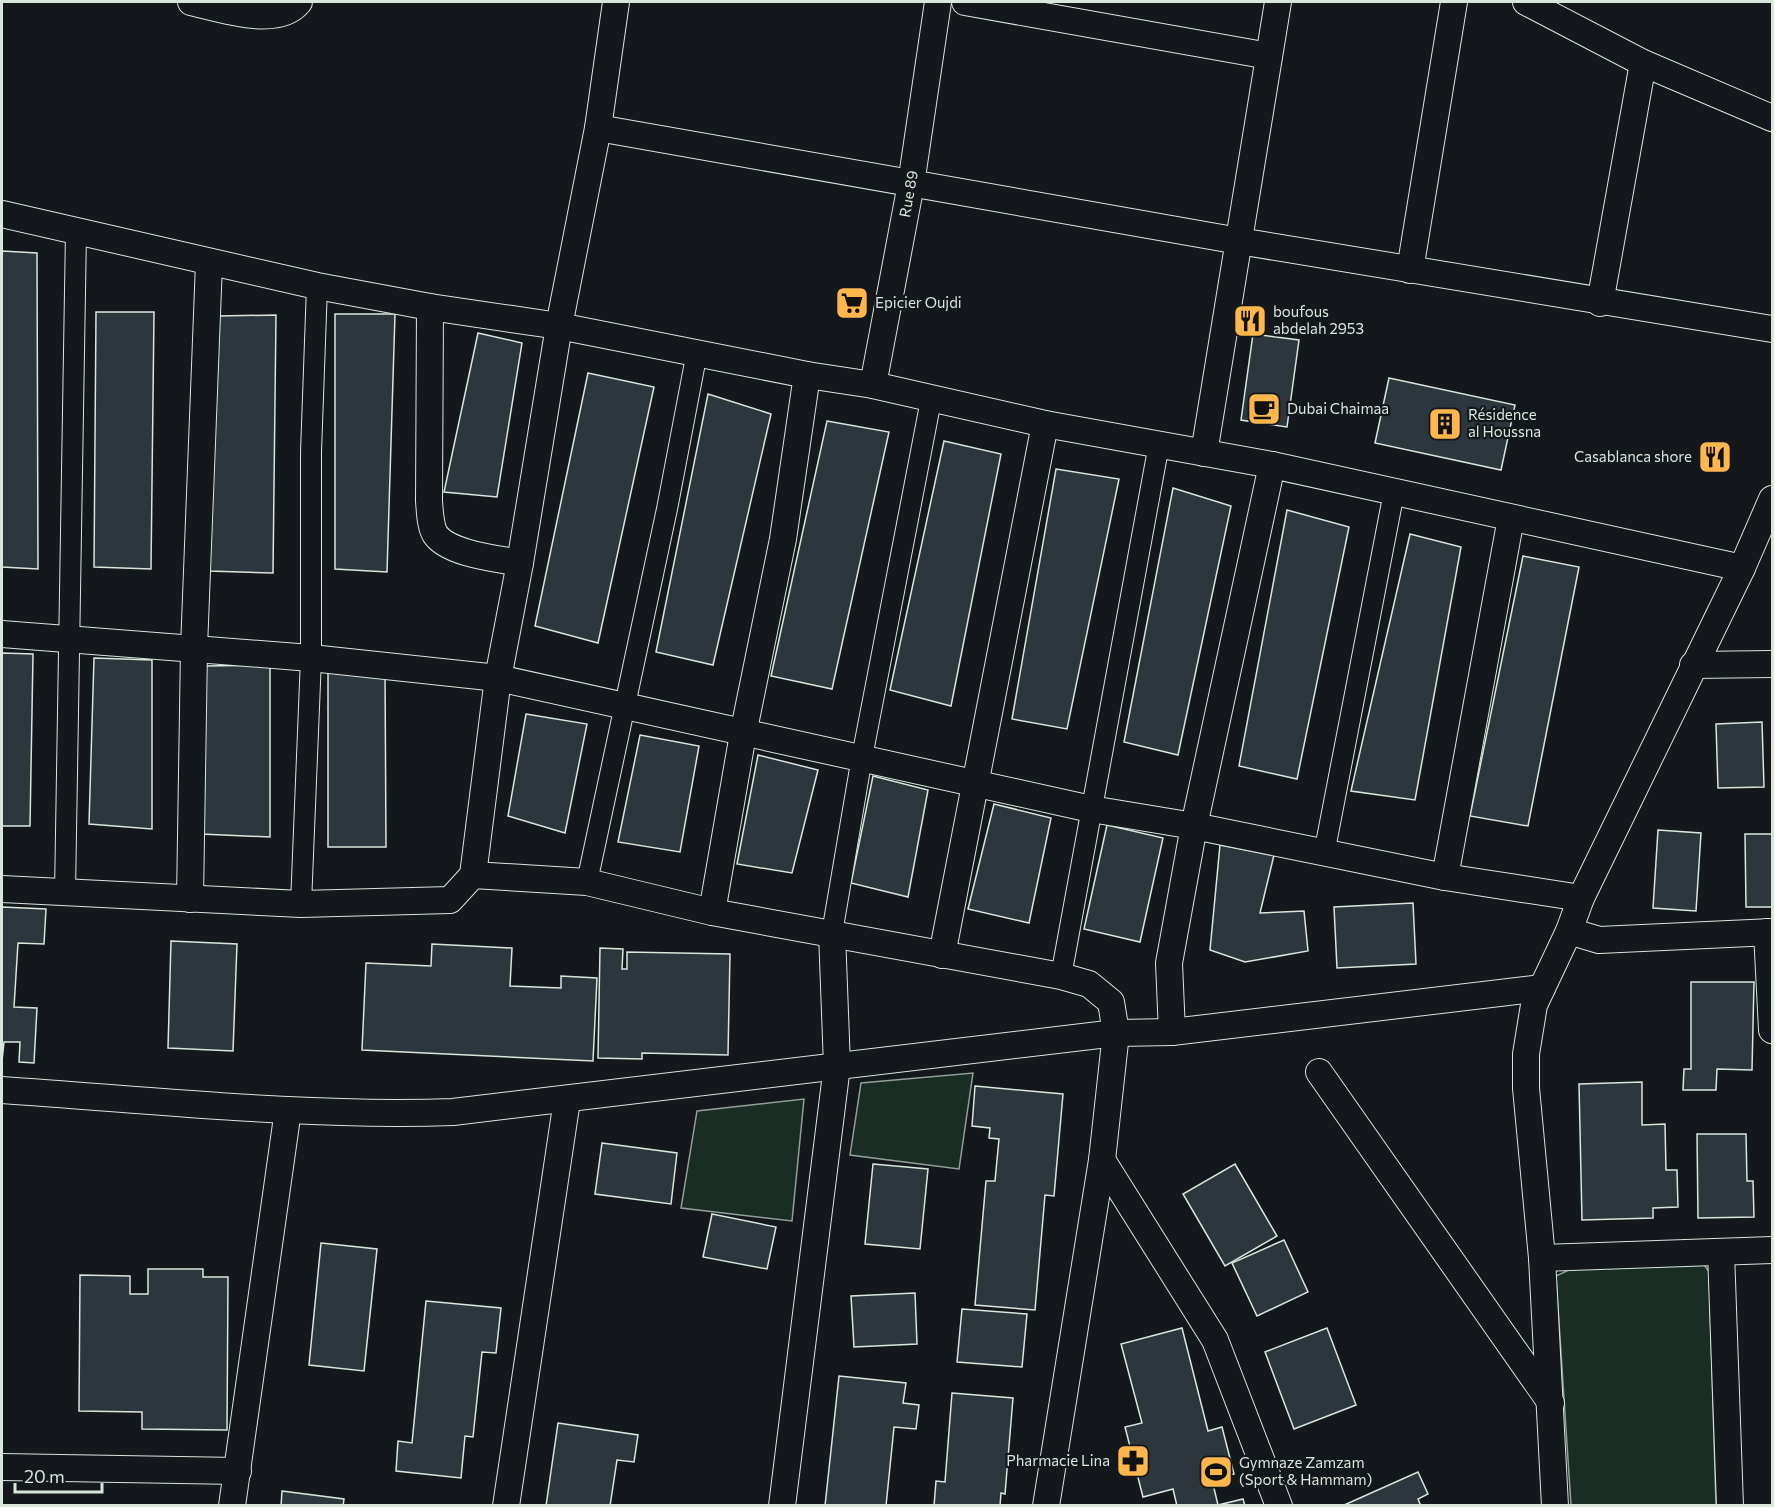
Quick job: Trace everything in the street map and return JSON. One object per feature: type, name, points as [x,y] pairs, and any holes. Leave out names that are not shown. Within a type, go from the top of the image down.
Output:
[{"type":"street","points":[[191,2],[261,15],[276,14],[299,2]]},
{"type":"street","points":[[2,889],[300,904],[450,900],[473,875],[498,678],[520,563],[559,326],[598,128],[616,2]]},
{"type":"street","name":"Rue 89","points":[[873,386],[911,184],[938,2]]},
{"type":"street","points":[[966,2],[1269,56]]},
{"type":"street","points":[[1204,453],[1278,2]]},
{"type":"street","points":[[1410,270],[1454,2]]},
{"type":"street","points":[[1526,2],[1643,63],[1773,118]]},
{"type":"street","points":[[1600,303],[1643,63]]},
{"type":"street","points":[[598,128],[1600,303],[1773,329]]},
{"type":"street","points":[[2,214],[316,286],[430,307],[559,326],[873,386],[1045,424],[1272,465],[1742,568]]},
{"type":"street","points":[[65,893],[76,231]]},
{"type":"street","points":[[190,899],[194,648],[209,263]]},
{"type":"street","points":[[300,904],[311,658],[311,452],[316,286]]},
{"type":"street","points":[[430,307],[429,501],[432,527],[441,540],[457,549],[520,563]]},
{"type":"street","points":[[587,882],[697,352]]},
{"type":"street","points":[[712,912],[743,734],[783,539],[807,375]]},
{"type":"street","points":[[782,1506],[837,1066],[832,933],[862,757],[931,400]]},
{"type":"street","points":[[942,955],[1045,424]]},
{"type":"street","points":[[1061,976],[1159,444]]},
{"type":"street","points":[[1172,1032],[1169,963],[1194,826],[1272,465]]},
{"type":"street","points":[[1324,854],[1394,492]]},
{"type":"street","points":[[1556,1506],[1542,1258],[1526,1088],[1526,1054],[1534,1005],[1569,931],[1581,898],[1742,568],[1773,499]]},
{"type":"street","points":[[1445,877],[1511,518]]},
{"type":"street","points":[[2,634],[311,658],[498,678],[743,734],[862,757],[1091,809],[1194,826],[1445,877],[1581,898]]},
{"type":"street","points":[[1693,665],[1773,664]]},
{"type":"street","points":[[473,875],[587,882],[712,912],[1061,976],[1089,984],[1110,1002],[1116,1033],[1102,1160],[1046,1506]]},
{"type":"street","points":[[1569,931],[1599,940],[1770,932],[1773,1030]]},
{"type":"street","points":[[2,1090],[288,1110],[390,1114],[453,1112],[1116,1033],[1172,1032],[1542,988]]},
{"type":"street","points":[[1319,1072],[1551,1404]]},
{"type":"street","points":[[506,1506],[567,1100]]},
{"type":"street","points":[[232,1506],[288,1110]]},
{"type":"street","points":[[1102,1160],[1215,1340],[1279,1506]]},
{"type":"street","points":[[1542,1258],[1773,1250]]},
{"type":"street","points":[[1721,1252],[1730,1506]]},
{"type":"street","points":[[2,1467],[238,1471]]},
{"type":"green space","points":[[973,1073],[959,1169],[850,1155],[861,1083]]},
{"type":"green space","points":[[804,1099],[792,1221],[681,1208],[697,1111]]},
{"type":"green space","points":[[1703,1263],[1709,1272],[1716,1505],[1571,1505],[1556,1276],[1571,1269]]},
{"type":"building","points":[[2,251],[37,253],[38,569],[2,567]]},
{"type":"building","points":[[96,312],[154,312],[151,569],[94,567]]},
{"type":"building","points":[[335,314],[395,314],[387,572],[335,569]]},
{"type":"building","points":[[276,315],[273,573],[209,571],[218,316]]},
{"type":"building","points":[[478,333],[522,343],[497,497],[444,492]]},
{"type":"building","points":[[1253,334],[1299,340],[1287,427],[1241,420]]},
{"type":"building","points":[[588,373],[654,387],[598,643],[535,626]]},
{"type":"building","name":"Résidence al Houssna","points":[[1389,378],[1515,405],[1501,470],[1375,443]]},
{"type":"building","points":[[708,394],[771,414],[713,665],[656,652]]},
{"type":"building","points":[[827,421],[889,432],[832,689],[771,676]]},
{"type":"building","points":[[944,441],[1001,454],[951,706],[890,690]]},
{"type":"building","points":[[1056,469],[1119,479],[1067,729],[1012,719]]},
{"type":"building","points":[[1173,488],[1231,506],[1178,755],[1124,742]]},
{"type":"building","points":[[1287,510],[1349,527],[1297,779],[1239,766]]},
{"type":"building","points":[[1410,534],[1461,547],[1415,800],[1351,791]]},
{"type":"building","points":[[1523,556],[1579,567],[1528,826],[1470,816]]},
{"type":"building","points":[[2,653],[33,654],[30,826],[2,826]]},
{"type":"building","points":[[94,658],[152,660],[152,829],[89,824]]},
{"type":"building","points":[[270,665],[270,837],[201,834],[205,666]]},
{"type":"building","points":[[385,669],[386,847],[328,847],[328,671]]},
{"type":"building","points":[[526,714],[587,724],[565,833],[508,816]]},
{"type":"building","points":[[1762,722],[1764,787],[1718,788],[1716,724]]},
{"type":"building","points":[[640,735],[699,746],[680,852],[618,842]]},
{"type":"building","points":[[758,755],[818,770],[792,873],[737,864]]},
{"type":"building","points":[[873,776],[928,790],[908,897],[851,883]]},
{"type":"building","points":[[994,804],[1051,818],[1029,923],[968,909]]},
{"type":"building","points":[[1107,825],[1163,838],[1140,942],[1084,929]]},
{"type":"building","points":[[1658,830],[1701,833],[1696,911],[1653,908]]},
{"type":"building","points":[[1745,834],[1772,834],[1772,907],[1746,907]]},
{"type":"building","points":[[1220,845],[1274,855],[1260,913],[1304,911],[1308,951],[1245,962],[1210,950]]},
{"type":"building","points":[[1413,903],[1416,964],[1337,968],[1334,907]]},
{"type":"building","points":[[2,907],[46,909],[44,944],[18,943],[14,1007],[37,1008],[34,1063],[19,1062],[20,1042],[4,1042],[2,1061]]},
{"type":"building","points":[[171,941],[237,944],[233,1051],[168,1048]]},
{"type":"building","points":[[432,944],[512,948],[510,986],[561,988],[561,976],[597,978],[593,1061],[362,1050],[366,963],[431,966]]},
{"type":"building","points":[[600,948],[623,949],[622,969],[627,969],[627,952],[730,954],[728,1055],[642,1053],[642,1059],[598,1058]]},
{"type":"building","points":[[1691,982],[1754,982],[1752,1070],[1717,1069],[1716,1090],[1683,1090],[1684,1069],[1691,1069]]},
{"type":"building","points":[[1642,1082],[1642,1125],[1665,1124],[1666,1170],[1677,1170],[1678,1207],[1653,1208],[1653,1218],[1582,1220],[1579,1084]]},
{"type":"building","points":[[975,1086],[1063,1094],[1054,1196],[1045,1195],[1035,1310],[975,1305],[986,1181],[995,1181],[999,1139],[989,1138],[990,1128],[972,1126]]},
{"type":"building","points":[[1697,1134],[1746,1134],[1747,1181],[1753,1181],[1754,1217],[1698,1218]]},
{"type":"building","points":[[602,1143],[677,1153],[671,1204],[595,1194]]},
{"type":"building","points":[[873,1164],[928,1169],[920,1249],[865,1244]]},
{"type":"building","points":[[1235,1164],[1277,1236],[1225,1266],[1183,1194]]},
{"type":"building","points":[[712,1214],[776,1227],[767,1269],[703,1257]]},
{"type":"building","points":[[1284,1240],[1308,1292],[1257,1316],[1232,1263]]},
{"type":"building","points":[[321,1243],[377,1249],[364,1371],[309,1365]]},
{"type":"building","points":[[148,1269],[203,1269],[203,1277],[228,1277],[227,1430],[142,1429],[142,1412],[79,1411],[80,1275],[130,1276],[130,1294],[148,1294]]},
{"type":"building","points":[[915,1293],[917,1344],[854,1347],[851,1296]]},
{"type":"building","points":[[426,1301],[501,1308],[496,1353],[482,1352],[473,1437],[465,1436],[461,1478],[396,1471],[398,1441],[412,1443]]},
{"type":"building","points":[[962,1309],[1027,1314],[1022,1367],[957,1362]]},
{"type":"building","points":[[1182,1328],[1208,1431],[1222,1427],[1234,1474],[1212,1480],[1218,1505],[1243,1499],[1245,1506],[1177,1506],[1173,1489],[1143,1497],[1125,1427],[1142,1423],[1121,1344]]},
{"type":"building","points":[[1327,1328],[1356,1405],[1294,1429],[1265,1352]]},
{"type":"building","points":[[839,1376],[906,1383],[903,1403],[919,1405],[916,1429],[894,1427],[886,1506],[825,1506]]},
{"type":"building","points":[[952,1393],[1013,1398],[1005,1494],[1001,1493],[1000,1506],[934,1506],[936,1481],[945,1482]]},
{"type":"building","points":[[558,1423],[638,1435],[634,1462],[617,1460],[610,1506],[546,1506]]},
{"type":"building","points":[[1418,1472],[1428,1494],[1418,1499],[1421,1506],[1342,1506]]},
{"type":"building","points":[[282,1491],[344,1499],[343,1506],[281,1506]]},
{"type":"place","name":"Epicier Oujdi","points":[[852,303]]},
{"type":"place","name":"boufous abdelah 2953","points":[[1250,321]]},
{"type":"place","name":"Dubai Chaimaa","points":[[1264,409]]},
{"type":"place","name":"Résidence al Houssna","points":[[1445,424]]},
{"type":"place","name":"Casablanca shore","points":[[1715,457]]},
{"type":"place","name":"Pharmacie Lina","points":[[1133,1461]]},
{"type":"place","name":"Gymnaze Zamzam (Sport & Hammam)","points":[[1216,1472]]}]
